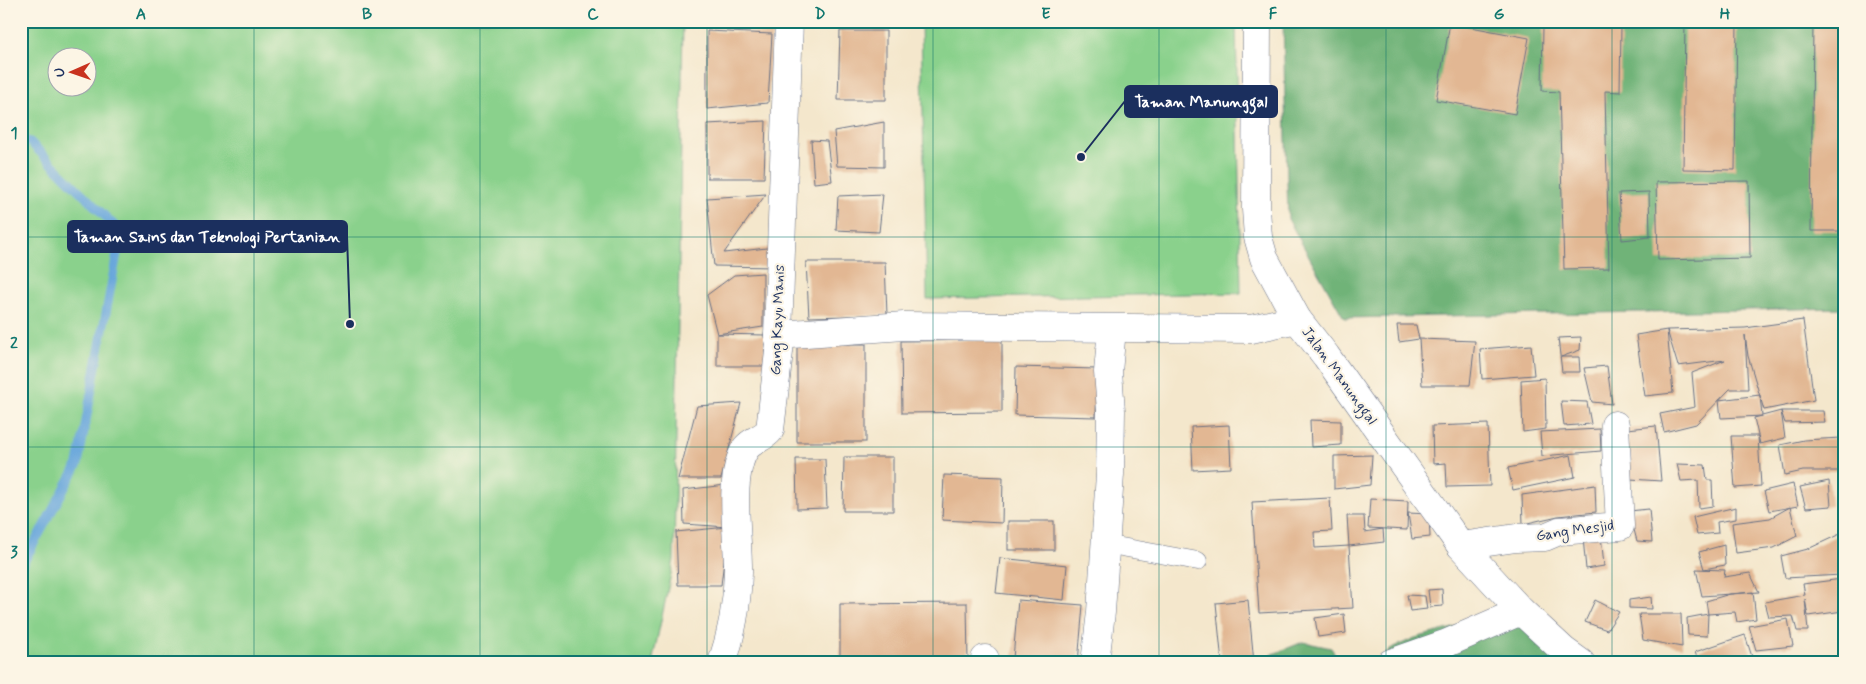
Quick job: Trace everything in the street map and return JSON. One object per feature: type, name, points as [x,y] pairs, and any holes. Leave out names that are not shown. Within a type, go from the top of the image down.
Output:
[{"type":"street","name":"Gang Kayu Manis","points":[[722,663],[737,599],[738,571],[735,497],[737,472],[747,447],[767,435],[770,430],[780,343],[778,335],[789,21]]},
{"type":"street","name":"Jalan Manunggal","points":[[1257,21],[1256,210],[1258,237],[1264,258],[1297,319],[1326,356],[1461,546],[1521,611],[1563,650],[1581,663]]},
{"type":"street","points":[[778,335],[904,326],[1251,329],[1297,319]]},
{"type":"street","points":[[1095,663],[1101,612],[1110,474],[1108,372],[1112,329]]},
{"type":"street","name":"Gang Mesjid","points":[[1461,546],[1516,538],[1545,537],[1559,531],[1620,526],[1615,425]]},
{"type":"street","points":[[1391,663],[1444,644],[1521,611]]},
{"type":"street","points":[[733,619],[741,663]]},
{"type":"lane","points":[[1106,544],[1198,561]]},
{"type":"green space","points":[[21,21],[683,21],[674,560],[652,663],[21,663]]},
{"type":"green space","points":[[921,21],[1236,21],[1241,293],[927,299]]},
{"type":"green space","points":[[1283,21],[1845,21],[1845,308],[1344,318],[1288,219]]},
{"type":"green space","points":[[1510,613],[1588,663],[1379,663],[1390,649],[1415,638]]},
{"type":"green space","points":[[1303,642],[1331,648],[1341,663],[1251,663]]},
{"type":"building","points":[[1685,21],[1737,21],[1735,170],[1683,169]]},
{"type":"building","points":[[1813,21],[1845,21],[1845,231],[1811,231]]},
{"type":"building","points":[[1450,23],[1529,38],[1515,114],[1436,100]]},
{"type":"building","points":[[1543,24],[1621,26],[1620,92],[1605,91],[1609,268],[1564,269],[1559,92],[1542,91]]},
{"type":"building","points":[[707,31],[772,34],[768,103],[707,109]]},
{"type":"building","points":[[840,31],[886,31],[886,100],[838,100]]},
{"type":"building","points":[[766,121],[764,178],[707,178],[707,124]]},
{"type":"building","points":[[884,122],[884,167],[837,166],[834,131]]},
{"type":"building","points":[[811,140],[827,141],[832,181],[814,183]]},
{"type":"building","points":[[1749,181],[1750,258],[1658,260],[1656,182]]},
{"type":"building","points":[[1649,192],[1650,237],[1622,240],[1619,193]]},
{"type":"building","points":[[766,194],[724,253],[775,247],[775,267],[714,266],[707,198]]},
{"type":"building","points":[[883,194],[879,232],[836,230],[838,196]]},
{"type":"building","points":[[806,262],[885,262],[887,315],[809,317]]},
{"type":"building","points":[[763,273],[763,327],[717,334],[707,295],[734,275]]},
{"type":"building","points":[[1803,320],[1814,400],[1764,410],[1748,356],[1745,335],[1748,389],[1730,389],[1696,424],[1664,432],[1660,414],[1695,407],[1692,373],[1725,360],[1678,366],[1667,330],[1745,328]]},
{"type":"building","points":[[1397,325],[1416,325],[1419,339],[1399,342]]},
{"type":"building","points":[[1667,330],[1673,393],[1645,396],[1636,335]]},
{"type":"building","points":[[717,334],[765,335],[765,366],[717,366]]},
{"type":"building","points":[[1581,337],[1580,350],[1561,357],[1579,357],[1580,372],[1562,372],[1558,338]]},
{"type":"building","points":[[1419,339],[1475,341],[1470,385],[1422,385]]},
{"type":"building","points":[[1002,340],[1002,412],[902,413],[901,341]]},
{"type":"building","points":[[1840,341],[1845,342],[1845,387],[1843,387]]},
{"type":"building","points":[[797,344],[866,344],[866,442],[797,442]]},
{"type":"building","points":[[1531,345],[1534,375],[1482,379],[1480,349]]},
{"type":"building","points":[[1607,366],[1612,404],[1592,402],[1584,368]]},
{"type":"building","points":[[1016,367],[1097,369],[1096,417],[1015,415]]},
{"type":"building","points":[[1545,378],[1546,429],[1523,432],[1521,380]]},
{"type":"building","points":[[1760,395],[1762,416],[1721,418],[1719,400]]},
{"type":"building","points":[[1561,401],[1587,402],[1591,424],[1564,426]]},
{"type":"building","points":[[741,403],[721,479],[678,479],[697,406]]},
{"type":"building","points":[[1781,411],[1785,438],[1760,444],[1754,418]]},
{"type":"building","points":[[1781,411],[1823,411],[1825,422],[1785,423]]},
{"type":"building","points":[[1310,420],[1341,421],[1341,445],[1311,447]]},
{"type":"building","points":[[1488,424],[1490,486],[1447,487],[1446,463],[1433,464],[1432,426]]},
{"type":"building","points":[[1229,425],[1231,468],[1193,470],[1191,427]]},
{"type":"building","points":[[1656,426],[1661,481],[1630,479],[1627,429]]},
{"type":"building","points":[[1600,429],[1601,451],[1542,456],[1540,432]]},
{"type":"building","points":[[1731,436],[1758,436],[1761,486],[1735,488]]},
{"type":"building","points":[[1841,438],[1842,471],[1803,471],[1785,475],[1780,445],[1804,440]]},
{"type":"building","points":[[1372,455],[1370,485],[1334,489],[1334,456]]},
{"type":"building","points":[[1571,455],[1575,477],[1513,490],[1508,468]]},
{"type":"building","points":[[844,457],[893,457],[893,511],[843,511]]},
{"type":"building","points":[[796,459],[825,459],[827,508],[797,509]]},
{"type":"building","points":[[1677,464],[1705,465],[1707,480],[1712,480],[1713,506],[1699,508],[1698,480],[1681,481]]},
{"type":"building","points":[[944,475],[1003,477],[1002,523],[942,520]]},
{"type":"building","points":[[1829,481],[1831,506],[1806,508],[1800,487]]},
{"type":"building","points":[[1793,484],[1798,506],[1769,511],[1764,491]]},
{"type":"building","points":[[726,485],[728,527],[684,524],[683,490]]},
{"type":"building","points":[[1595,485],[1596,512],[1558,516],[1523,524],[1522,495]]},
{"type":"building","points":[[1330,498],[1332,531],[1314,532],[1315,548],[1349,546],[1353,608],[1259,613],[1252,502]]},
{"type":"building","points":[[1370,499],[1408,501],[1407,530],[1368,528]]},
{"type":"building","points":[[1736,507],[1736,519],[1717,522],[1718,533],[1697,535],[1693,517]]},
{"type":"building","points":[[1790,507],[1797,536],[1774,548],[1736,553],[1732,523],[1770,518]]},
{"type":"building","points":[[1649,509],[1652,542],[1637,541],[1629,511]]},
{"type":"building","points":[[1408,513],[1429,514],[1430,537],[1412,539]]},
{"type":"building","points":[[1347,516],[1364,516],[1365,532],[1383,529],[1384,542],[1349,546]]},
{"type":"building","points":[[1008,521],[1054,521],[1054,550],[1008,550]]},
{"type":"building","points":[[728,527],[721,585],[678,585],[676,532]]},
{"type":"building","points":[[1840,534],[1842,575],[1785,578],[1781,556],[1808,549]]},
{"type":"building","points":[[1601,535],[1604,566],[1586,569],[1583,538]]},
{"type":"building","points":[[1724,545],[1725,565],[1704,569],[1699,552]]},
{"type":"building","points":[[1000,558],[1067,565],[1064,600],[996,593]]},
{"type":"building","points":[[1696,569],[1725,570],[1724,577],[1750,573],[1759,592],[1702,596]]},
{"type":"building","points":[[1842,579],[1843,611],[1808,616],[1805,599],[1808,631],[1797,631],[1793,616],[1769,617],[1765,602],[1805,595],[1803,584]]},
{"type":"building","points":[[1442,589],[1443,606],[1430,607],[1428,590]]},
{"type":"building","points":[[1753,592],[1756,619],[1737,622],[1735,612],[1708,614],[1706,601],[1730,594]]},
{"type":"building","points":[[1407,595],[1425,596],[1427,609],[1410,611]]},
{"type":"building","points":[[1651,597],[1652,609],[1629,608],[1629,600]]},
{"type":"building","points":[[1018,600],[1083,605],[1078,663],[1013,659]]},
{"type":"building","points":[[1248,600],[1254,663],[1222,663],[1216,603]]},
{"type":"building","points":[[1595,600],[1619,612],[1607,630],[1585,622]]},
{"type":"building","points":[[967,603],[968,663],[840,663],[840,604]]},
{"type":"building","points":[[1344,614],[1346,633],[1318,637],[1315,618]]},
{"type":"building","points":[[1639,614],[1681,614],[1682,647],[1643,640]]},
{"type":"building","points":[[1708,614],[1707,636],[1688,635],[1687,618]]},
{"type":"building","points":[[1788,619],[1793,646],[1756,650],[1749,626]]},
{"type":"building","points":[[1745,635],[1754,663],[1699,663],[1695,652]]},
{"type":"waterway","points":[[21,140],[30,142],[121,232],[78,464],[21,567]]},
{"type":"place","name":"Taman Manunggal","points":[[1081,157]]},
{"type":"place","name":"Taman Sains dan Teknologi Pertanian","points":[[350,324]]}]
